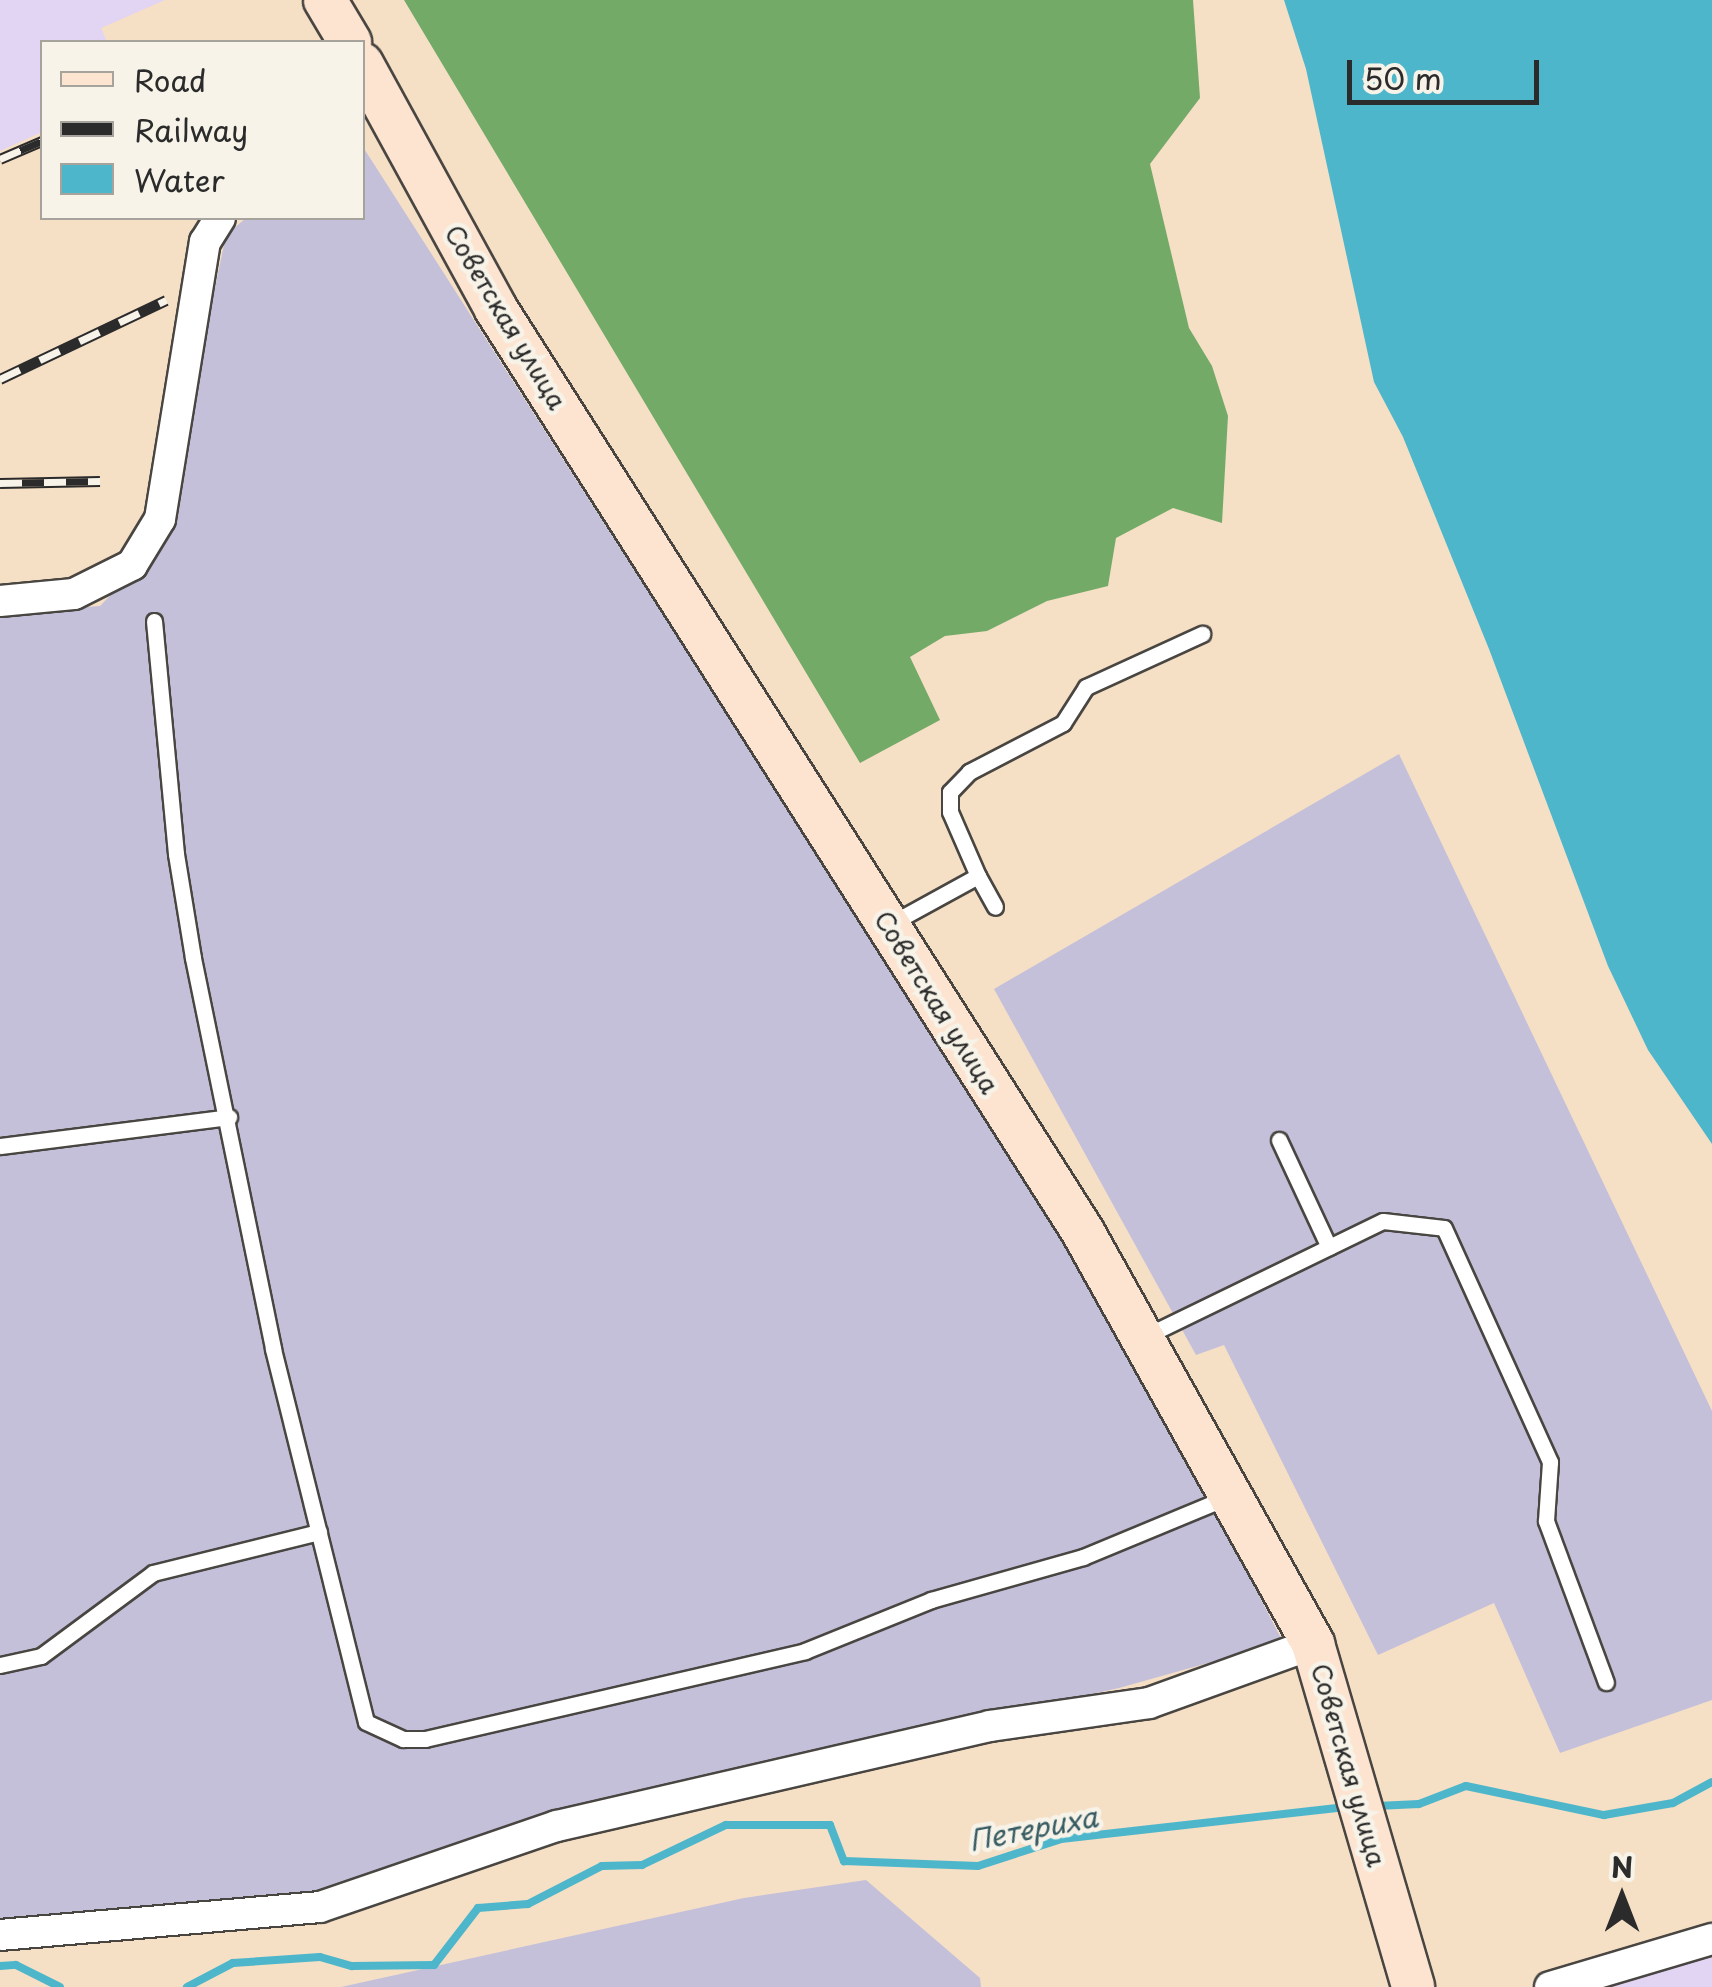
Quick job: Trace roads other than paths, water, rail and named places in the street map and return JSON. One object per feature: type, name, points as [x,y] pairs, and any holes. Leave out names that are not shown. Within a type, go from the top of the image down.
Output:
[{"type":"main road","points":[[325,0],[349,40]]},
{"type":"main road","name":"Советская улица","points":[[365,76],[374,111],[496,308],[1083,1232],[1313,1644],[1337,1709],[1413,1987]]},
{"type":"street","points":[[0,600],[74,594],[132,565],[160,519],[205,242],[219,220]]},
{"type":"street","points":[[0,1934],[320,1907],[557,1826],[990,1726],[1149,1703],[1313,1644]]},
{"type":"street","points":[[1550,1987],[1712,1939]]},
{"type":"lane","points":[[154,621],[176,854],[273,1350],[366,1722],[403,1738],[425,1740],[804,1651],[931,1600],[1084,1557],[1230,1496]]},
{"type":"lane","points":[[994,906],[950,812],[950,792],[969,772],[1062,723],[1086,687],[1202,634]]},
{"type":"lane","points":[[888,925],[978,876]]},
{"type":"lane","points":[[0,1146],[229,1117]]},
{"type":"lane","points":[[1279,1140],[1330,1247]]},
{"type":"lane","points":[[1142,1338],[1383,1221],[1444,1228],[1550,1462],[1546,1520],[1606,1682]]},
{"type":"lane","points":[[0,1664],[42,1656],[153,1572],[319,1532]]},
{"type":"water","points":[[1284,0],[1712,0],[1712,1144],[1648,1050],[1608,966],[1489,649],[1403,437],[1374,382],[1306,69]]},
{"type":"waterway","name":"Петериха","points":[[1377,1806],[1419,1804],[1466,1786],[1604,1815],[1673,1803],[1712,1782]]},
{"type":"waterway","name":"Петериха","points":[[187,1987],[233,1963],[320,1957],[352,1966],[434,1965],[478,1908],[528,1904],[602,1866],[642,1865],[726,1825],[830,1825],[844,1861],[978,1866],[1061,1839],[1348,1807]]},
{"type":"waterway","name":"Петериха","points":[[0,1966],[16,1965],[60,1987]]},
{"type":"railway","points":[[0,159],[40,142]]},
{"type":"railway","points":[[0,379],[166,300]]},
{"type":"railway","points":[[0,483],[100,481]]}]
